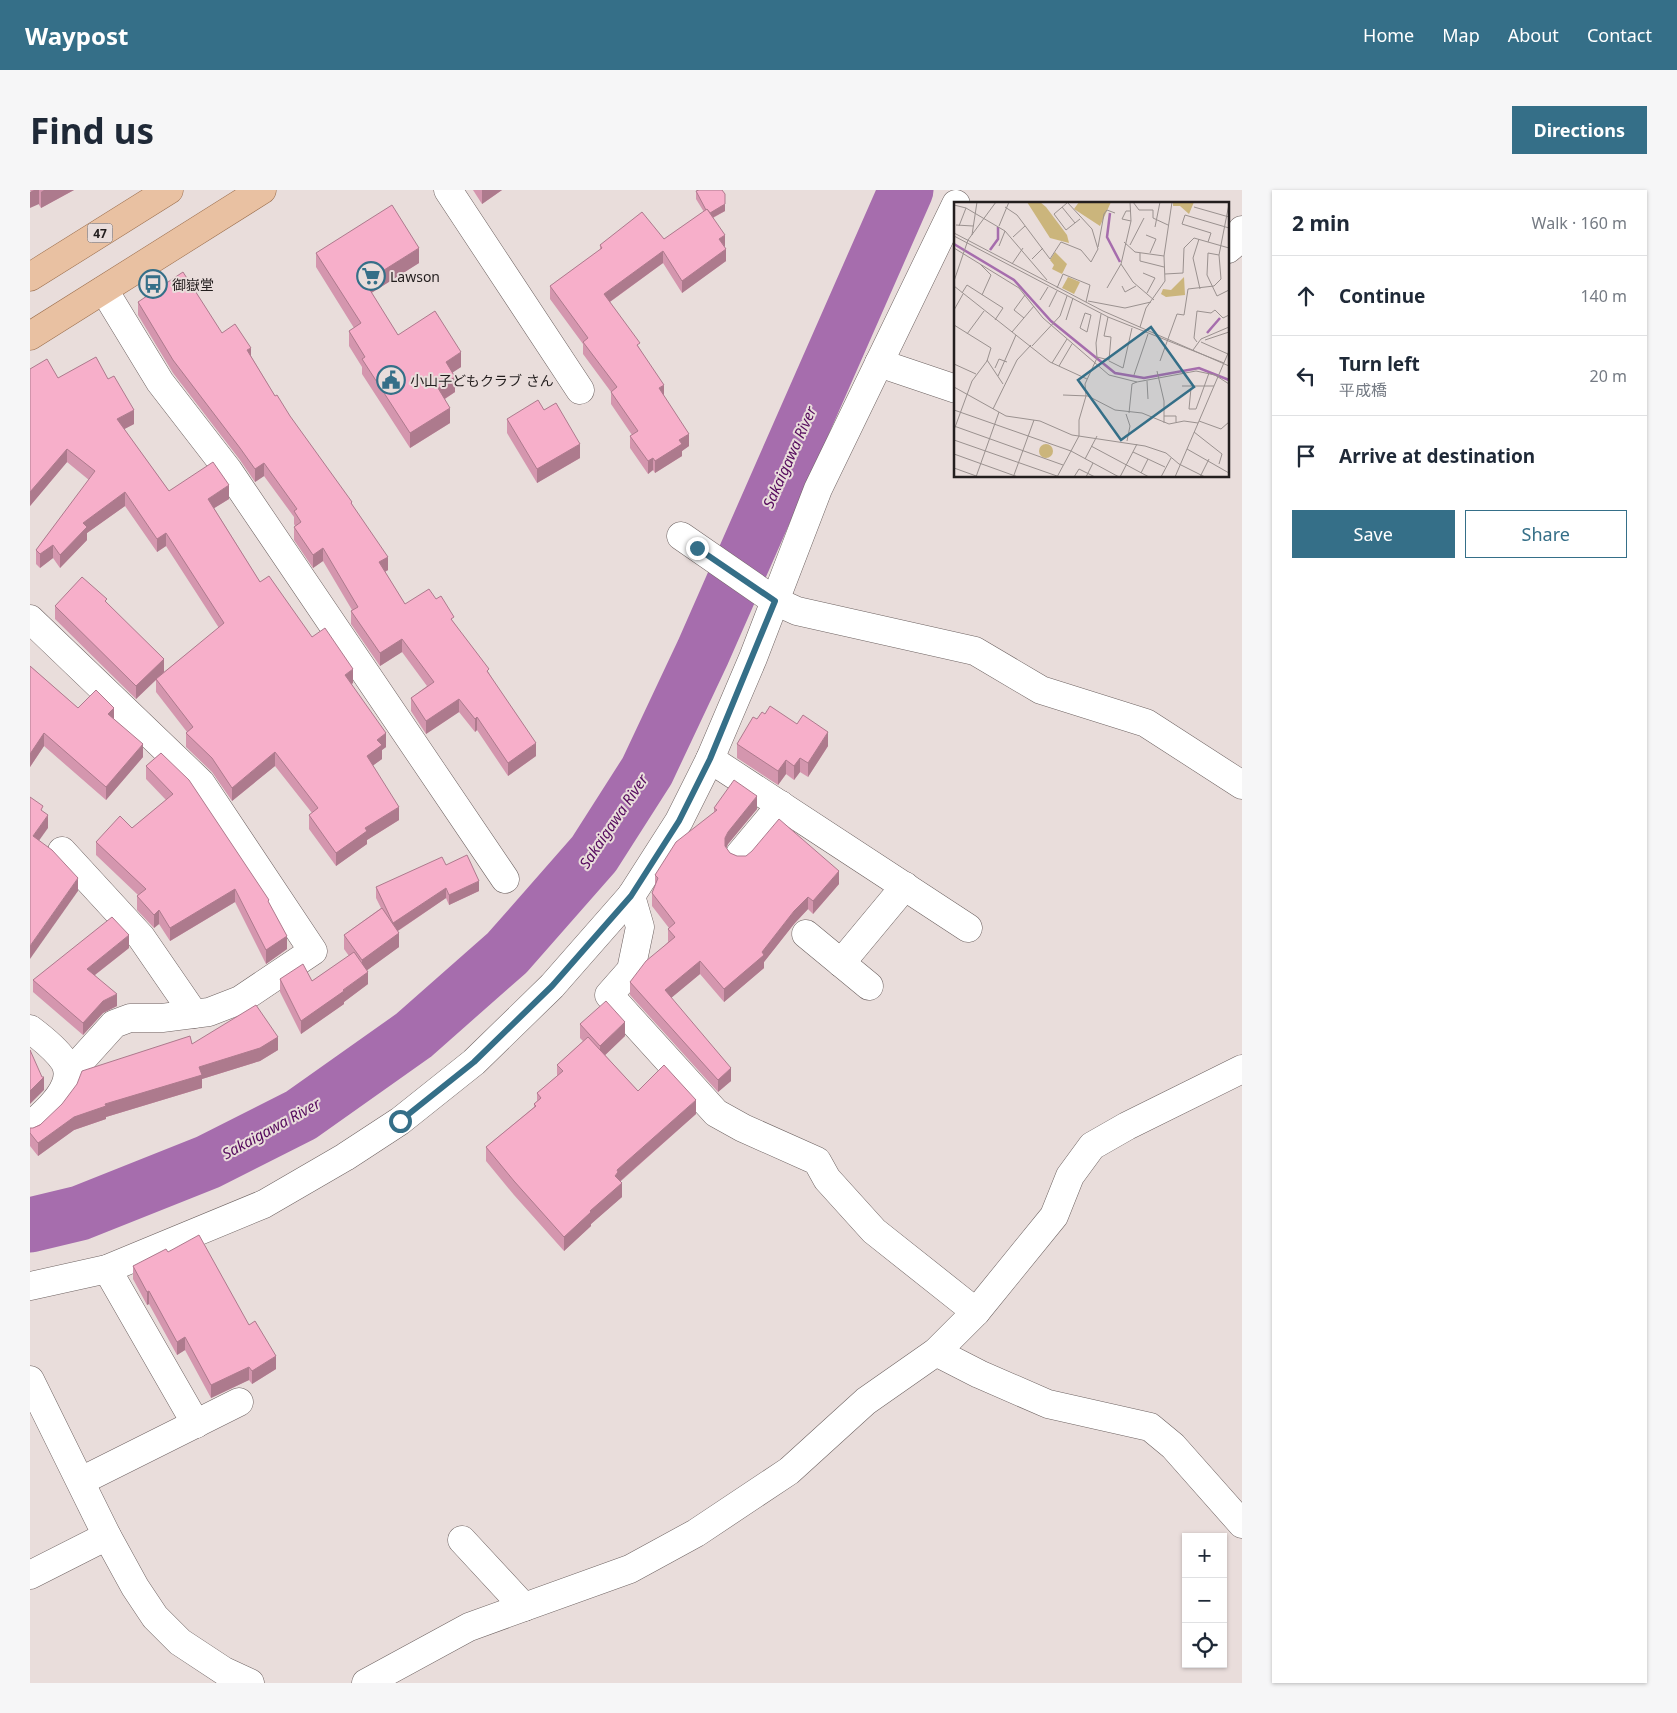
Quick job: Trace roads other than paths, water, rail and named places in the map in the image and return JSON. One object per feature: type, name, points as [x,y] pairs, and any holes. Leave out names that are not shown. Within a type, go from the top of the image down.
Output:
[{"type":"main road","name":"47","points":[[30,277],[169,190]]},
{"type":"main road","points":[[30,336],[262,190]]},
{"type":"street","points":[[448,190],[580,390]]},
{"type":"street","points":[[957,202],[962,190]]},
{"type":"street","points":[[30,1286],[108,1269],[264,1204],[400,1121],[474,1062],[552,986],[631,896],[679,821],[710,759],[771,598],[818,490],[954,208]]},
{"type":"street","points":[[104,290],[160,382],[228,470],[505,878]]},
{"type":"street","points":[[879,363],[954,388]]},
{"type":"street","points":[[689,542],[771,598],[797,610],[975,651],[1042,690],[1146,723],[1242,785]]},
{"type":"street","points":[[30,619],[201,783],[313,951],[240,1000],[209,1012],[162,1018],[130,1018],[114,1024],[68,1075],[63,1089],[50,1109],[30,1126]]},
{"type":"street","points":[[710,759],[968,928]]},
{"type":"street","points":[[740,854],[780,805]]},
{"type":"street","points":[[62,851],[141,936],[194,1014]]},
{"type":"street","points":[[841,963],[904,886]]},
{"type":"street","points":[[631,896],[640,927],[631,970],[609,996],[716,1113],[743,1128],[817,1161],[826,1179],[874,1231],[976,1312]]},
{"type":"street","points":[[806,934],[868,986]]},
{"type":"street","points":[[30,1029],[44,1040],[65,1062],[68,1075]]},
{"type":"street","points":[[366,1683],[469,1627],[630,1569],[696,1533],[789,1471],[866,1401],[936,1352],[976,1312],[1054,1216],[1070,1176],[1092,1146],[1127,1126],[1242,1070]]},
{"type":"street","points":[[108,1269],[196,1424]]},
{"type":"street","points":[[936,1352],[979,1374],[1048,1404],[1150,1427],[1173,1446],[1242,1524]]},
{"type":"street","points":[[30,1380],[107,1536],[135,1587],[155,1617],[180,1642],[224,1671],[250,1683]]},
{"type":"street","points":[[81,1481],[239,1402]]},
{"type":"street","points":[[30,1575],[107,1536]]},
{"type":"street","points":[[462,1540],[524,1607]]},
{"type":"waterway","name":"Sakaigawa River","points":[[30,1225],[80,1213],[208,1162],[301,1115],[414,1035],[507,953],[594,854],[647,771],[703,652],[906,190]]},
{"type":"place","name":"Lawson","points":[[371,276]]},
{"type":"place","name":"御嶽堂","points":[[153,284]]},
{"type":"place","name":"小山子どもクラブ さん","points":[[391,380]]}]
